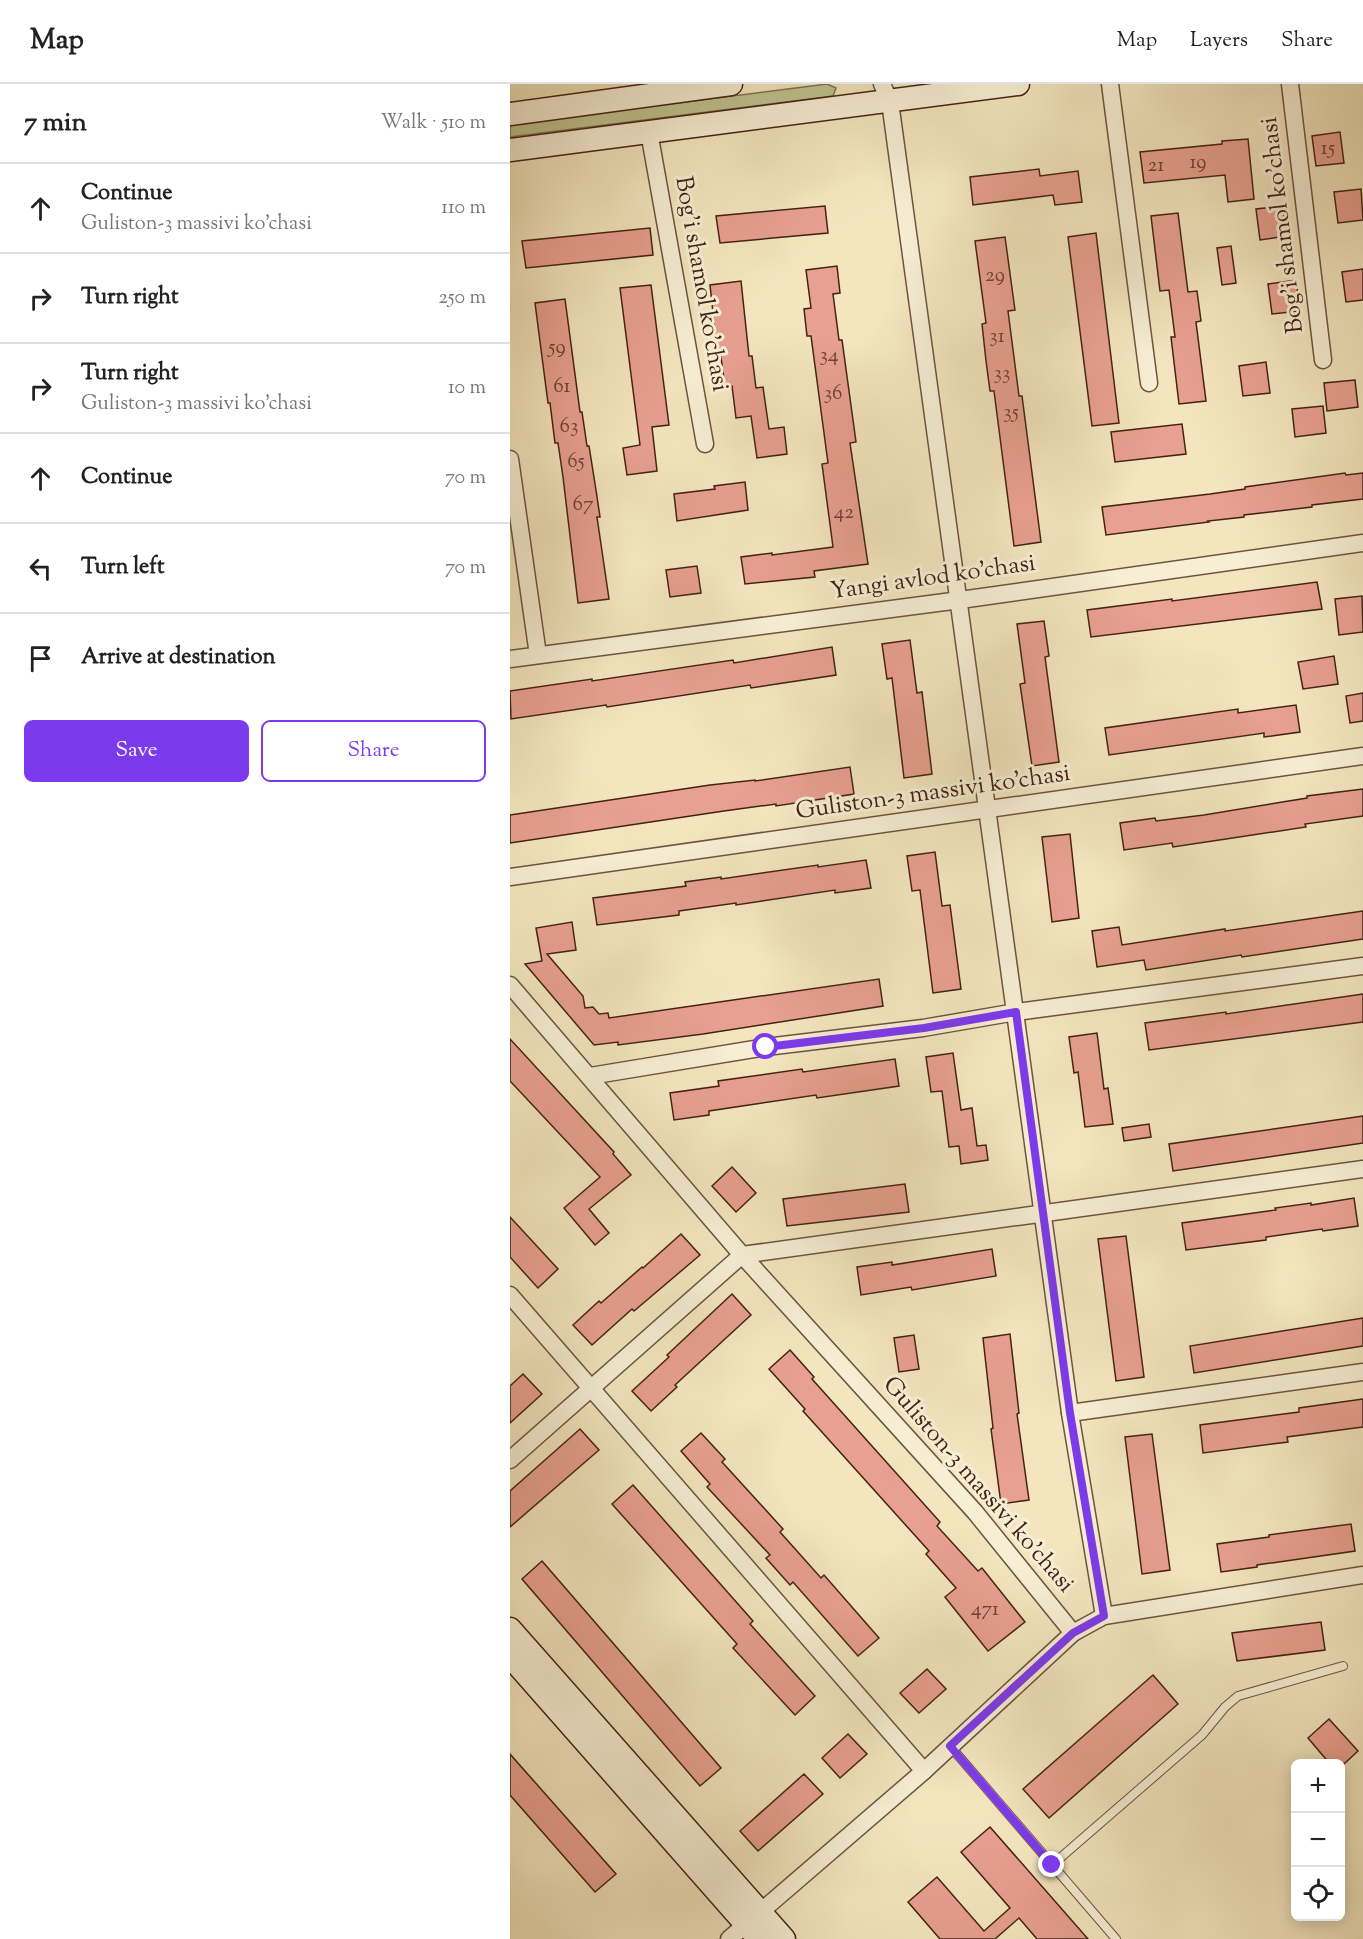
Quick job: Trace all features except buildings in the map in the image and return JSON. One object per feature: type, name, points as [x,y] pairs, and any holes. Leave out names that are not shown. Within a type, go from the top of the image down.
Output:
[{"type":"street","points":[[510,114],[658,88],[731,84]]},
{"type":"street","points":[[510,150],[649,132],[886,93],[1018,84]]},
{"type":"street","points":[[1110,84],[1149,383]]},
{"type":"street","name":"Bog'i shamol ko'chasi","points":[[1290,84],[1323,360]]},
{"type":"street","points":[[886,93],[960,600],[1070,1413],[1104,1616]]},
{"type":"street","name":"Bog'i shamol ko'chasi","points":[[649,132],[705,444]]},
{"type":"street","points":[[510,459],[538,655]]},
{"type":"street","name":"Yangi avlod ko'chasi","points":[[510,659],[960,600],[1363,543]]},
{"type":"street","name":"Guliston-3 massivi ko'chasi","points":[[510,877],[1363,756]]},
{"type":"street","points":[[590,1076],[766,1047],[924,1028],[1016,1012],[1363,966]]},
{"type":"street","name":"Guliston-3 massivi ko'chasi","points":[[510,985],[742,1255],[975,1512],[1073,1633]]},
{"type":"street","points":[[510,1460],[742,1255],[1363,1169]]},
{"type":"street","points":[[510,1295],[924,1771]]},
{"type":"street","points":[[1070,1413],[1363,1372]]},
{"type":"street","points":[[749,1929],[1073,1633],[1104,1616],[1363,1575]]},
{"type":"street","points":[[510,1629],[749,1929]]},
{"type":"street","points":[[510,1656],[749,1929],[784,1939]]},
{"type":"lane","points":[[1052,1865],[1202,1735],[1225,1707],[1238,1696],[1343,1666]]},
{"type":"lane","points":[[950,1746],[1116,1939]]},
{"type":"green space","points":[[827,84],[836,88],[833,96],[510,137],[510,124]]},
{"type":"route","points":[[766,1047],[924,1028],[1016,1012],[1070,1413],[1104,1616],[1073,1633],[950,1746],[1052,1865]]}]
